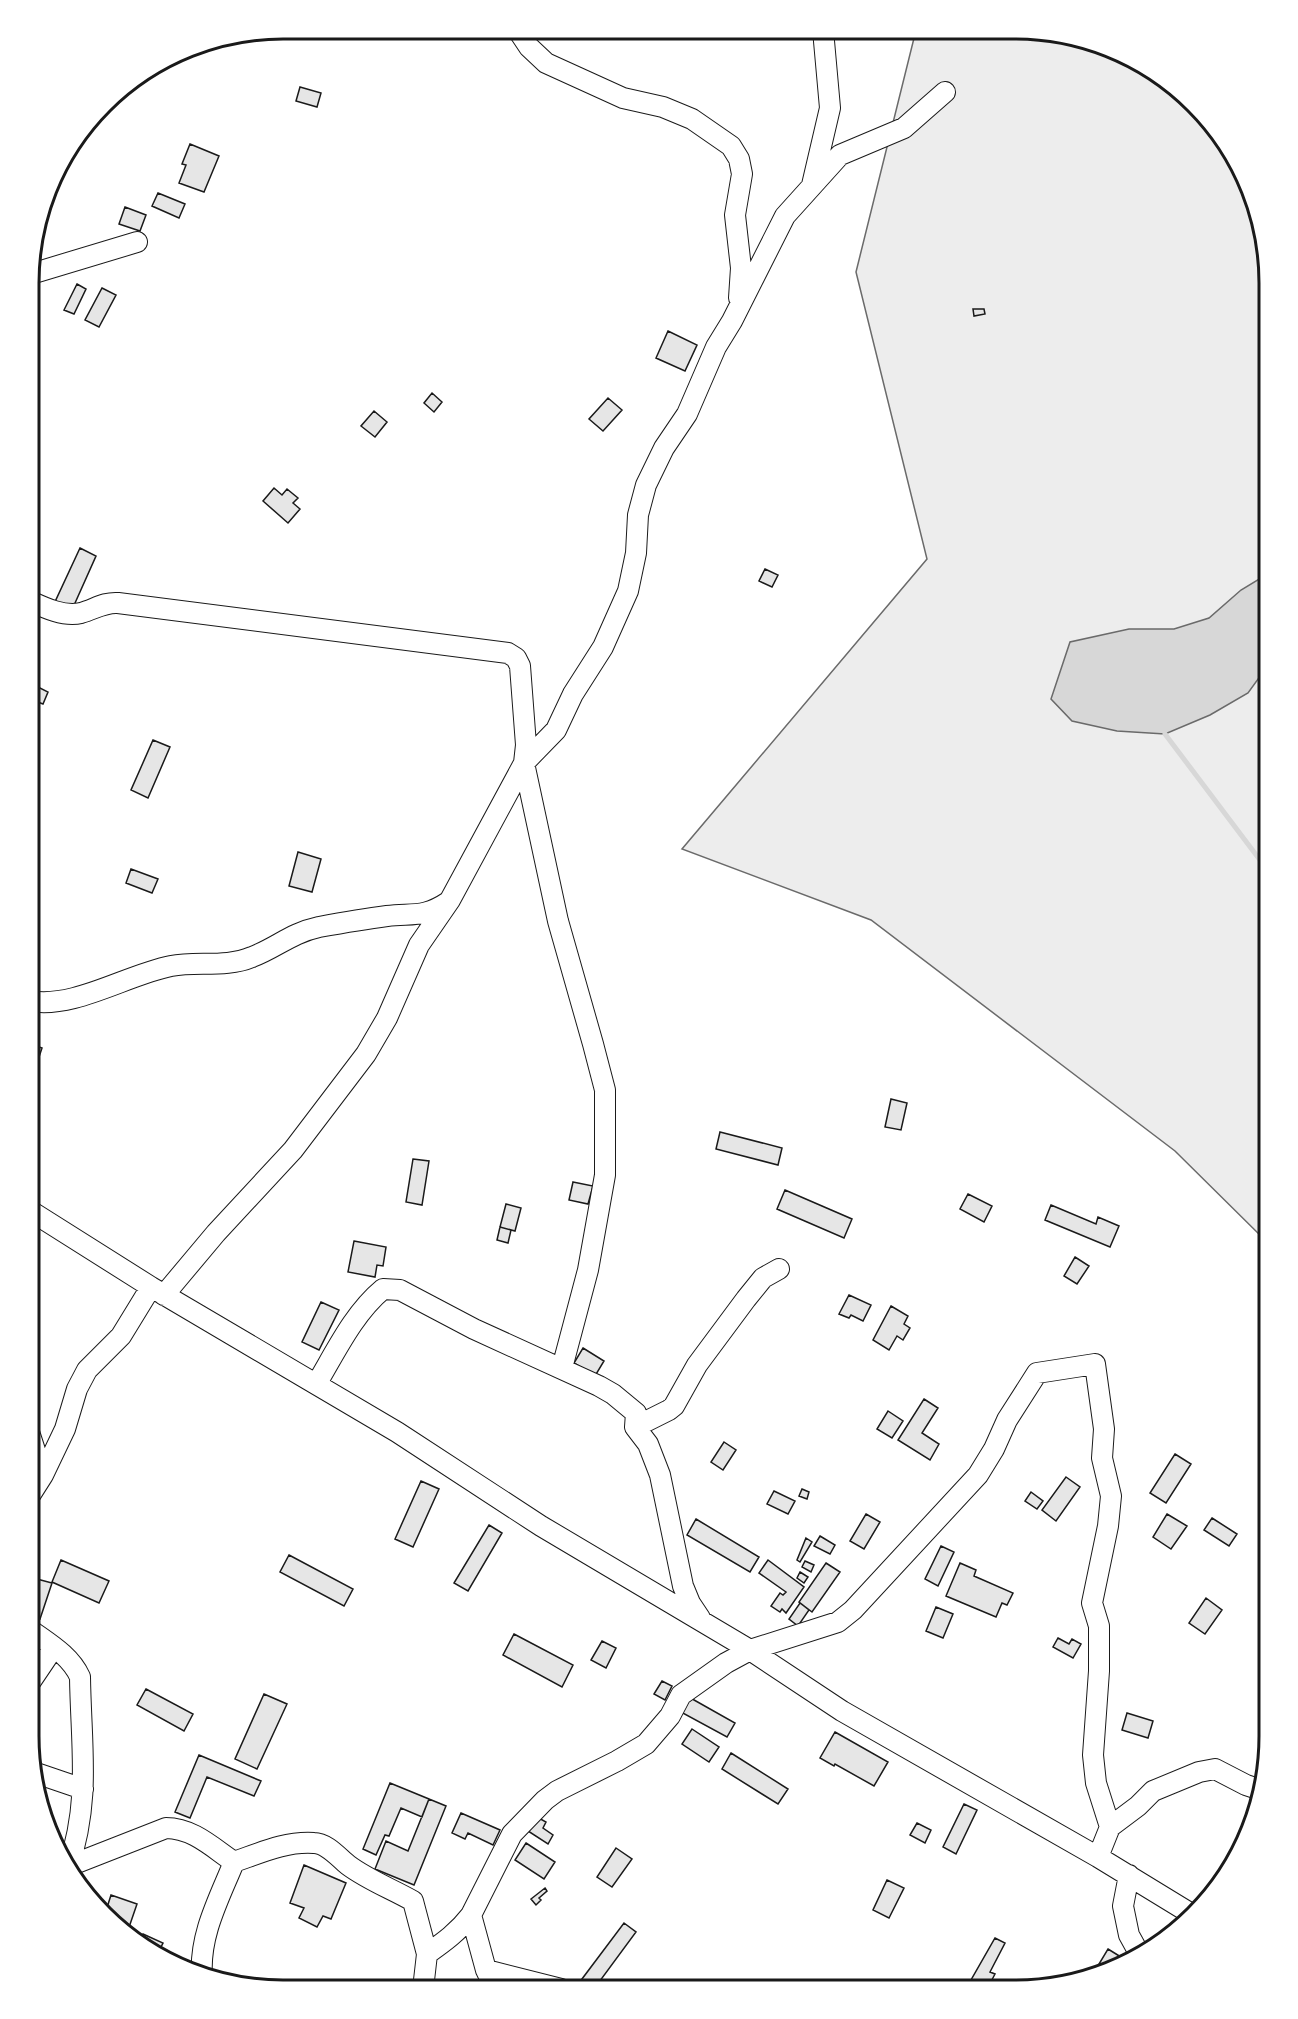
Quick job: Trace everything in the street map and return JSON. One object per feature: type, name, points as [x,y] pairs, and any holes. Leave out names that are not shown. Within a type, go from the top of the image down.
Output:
[{"type":"street","points":[[524,39],[546,63],[623,98],[663,107],[692,119],[731,146],[742,174],[735,215],[741,268],[738,306]]},
{"type":"street","points":[[811,187],[830,108],[824,39]]},
{"type":"street","points":[[39,1482],[65,1429],[77,1389],[87,1371],[121,1336],[157,1291],[216,1233],[293,1150],[366,1054],[387,1018],[419,945],[450,900],[524,763],[556,730],[573,694],[603,647],[628,591],[636,554],[638,515],[646,485],[664,448],[687,414],[716,347],[732,321],[785,216],[840,155],[904,128],[945,93]]},
{"type":"street","points":[[40,271],[137,242]]},
{"type":"street","points":[[39,606],[71,614],[82,613],[100,604],[118,603],[508,653],[516,658],[520,666],[526,745],[524,763],[558,921],[605,1090],[605,1174],[588,1270],[562,1368]]},
{"type":"street","points":[[39,1003],[68,1000],[147,972],[178,965],[230,963],[252,957],[288,937],[317,928],[389,916],[421,915],[439,908],[450,900]]},
{"type":"street","points":[[39,1216],[157,1291],[397,1432],[541,1526],[750,1650],[842,1711],[1098,1857],[1186,1911]]},
{"type":"street","points":[[635,1427],[674,1406],[705,1353],[746,1299],[763,1278],[779,1269]]},
{"type":"street","points":[[316,1383],[359,1315],[370,1300],[383,1289],[400,1290],[474,1329],[562,1368],[613,1394],[636,1413],[635,1427],[648,1444],[660,1475],[683,1586],[690,1604],[704,1623]]},
{"type":"street","points":[[427,1954],[454,1935],[471,1915],[513,1834],[544,1800],[646,1744],[670,1716],[681,1695],[726,1663],[750,1650],[838,1622],[853,1610],[978,1475],[1037,1373],[1095,1364],[1104,1429],[1102,1458],[1111,1496],[1108,1526],[1092,1603],[1099,1626],[1099,1671],[1093,1755],[1096,1782],[1110,1827]]},
{"type":"street","points":[[39,1461],[44,1475]]},
{"type":"street","points":[[39,1636],[75,1665],[80,1677],[83,1789],[81,1822],[71,1856]]},
{"type":"street","points":[[39,1669],[54,1647]]},
{"type":"street","points":[[1098,1857],[1110,1827],[1138,1806],[1153,1791],[1199,1772],[1215,1769],[1253,1787]]},
{"type":"street","points":[[42,1775],[83,1789]]},
{"type":"street","points":[[75,1864],[166,1828],[188,1830],[234,1862]]},
{"type":"street","points":[[201,1966],[204,1938],[234,1862],[284,1844],[317,1842],[367,1877],[413,1900],[427,1954],[424,1980]]},
{"type":"street","points":[[1129,1875],[1123,1906],[1130,1935],[1136,1947]]},
{"type":"street","points":[[471,1915],[491,1980]]},
{"type":"street","points":[[486,1970],[525,1980]]},
{"type":"shaded area","points":[[914,39],[1047,41],[1078,47],[1123,64],[1164,89],[1188,110],[1209,134],[1234,175],[1251,220],[1257,251],[1259,283],[1259,1234],[1175,1151],[871,920],[682,849],[927,559],[856,272]]},
{"type":"shaded area","points":[[1259,579],[1259,678],[1248,693],[1210,715],[1165,734],[1117,731],[1072,721],[1051,699],[1070,642],[1129,629],[1174,629],[1209,618],[1241,590]]},
{"type":"building","points":[[300,87],[321,93],[317,107],[296,101]]},
{"type":"building","points":[[190,144],[219,156],[204,192],[179,183],[186,165],[182,164]]},
{"type":"building","points":[[158,193],[185,204],[179,218],[152,206]]},
{"type":"building","points":[[125,207],[146,215],[140,231],[119,224]]},
{"type":"building","points":[[77,284],[86,289],[74,314],[64,310]]},
{"type":"building","points":[[102,288],[116,295],[99,327],[85,320]]},
{"type":"building","points":[[973,309],[984,309],[985,314],[974,316]]},
{"type":"building","points":[[668,331],[697,345],[685,371],[656,358]]},
{"type":"building","points":[[432,393],[442,402],[434,412],[424,403]]},
{"type":"building","points":[[608,398],[622,410],[603,431],[589,419]]},
{"type":"building","points":[[374,411],[387,422],[375,437],[361,426]]},
{"type":"building","points":[[274,488],[282,495],[287,489],[298,498],[293,503],[300,509],[288,523],[263,501]]},
{"type":"building","points":[[80,548],[96,556],[71,612],[54,604]]},
{"type":"building","points":[[765,569],[778,575],[772,587],[759,581]]},
{"type":"building","points":[[39,688],[48,692],[43,704],[39,702]]},
{"type":"building","points":[[153,740],[170,747],[148,798],[131,790]]},
{"type":"building","points":[[298,852],[321,859],[312,892],[289,886]]},
{"type":"building","points":[[131,869],[158,879],[152,893],[126,883]]},
{"type":"building","points":[[891,1099],[907,1103],[901,1130],[885,1127]]},
{"type":"building","points":[[720,1132],[782,1148],[778,1165],[716,1149]]},
{"type":"building","points":[[413,1159],[429,1161],[422,1205],[406,1202]]},
{"type":"building","points":[[573,1182],[593,1186],[588,1204],[569,1200]]},
{"type":"building","points":[[785,1190],[852,1219],[844,1238],[777,1209]]},
{"type":"building","points":[[968,1194],[992,1206],[984,1222],[960,1209]]},
{"type":"building","points":[[506,1204],[521,1208],[515,1231],[500,1227]]},
{"type":"building","points":[[1051,1205],[1096,1224],[1098,1217],[1119,1226],[1110,1247],[1045,1220]]},
{"type":"building","points":[[500,1227],[511,1230],[508,1243],[497,1240]]},
{"type":"building","points":[[354,1241],[386,1247],[383,1266],[377,1265],[375,1277],[348,1272]]},
{"type":"building","points":[[1075,1257],[1089,1266],[1077,1284],[1064,1276]]},
{"type":"building","points":[[849,1295],[871,1305],[863,1321],[851,1315],[849,1318],[839,1314]]},
{"type":"building","points":[[321,1302],[339,1310],[319,1350],[302,1342]]},
{"type":"building","points":[[891,1306],[908,1316],[904,1324],[910,1328],[903,1340],[897,1336],[889,1350],[873,1340]]},
{"type":"building","points":[[583,1348],[604,1361],[595,1376],[574,1363]]},
{"type":"building","points":[[924,1399],[938,1408],[922,1433],[939,1444],[930,1460],[898,1440]]},
{"type":"building","points":[[888,1411],[903,1421],[892,1438],[877,1429]]},
{"type":"building","points":[[724,1442],[736,1450],[723,1470],[711,1462]]},
{"type":"building","points":[[1175,1454],[1191,1464],[1166,1503],[1150,1493]]},
{"type":"building","points":[[1066,1477],[1080,1487],[1056,1521],[1042,1510]]},
{"type":"building","points":[[421,1481],[439,1489],[413,1547],[395,1539]]},
{"type":"building","points":[[802,1489],[809,1492],[807,1499],[799,1496]]},
{"type":"building","points":[[774,1491],[795,1501],[788,1514],[767,1504]]},
{"type":"building","points":[[1031,1492],[1043,1501],[1037,1509],[1025,1501]]},
{"type":"building","points":[[866,1514],[880,1522],[864,1549],[850,1541]]},
{"type":"building","points":[[1167,1514],[1187,1526],[1171,1549],[1153,1537]]},
{"type":"building","points":[[1212,1518],[1237,1534],[1229,1546],[1204,1530]]},
{"type":"building","points":[[696,1519],[759,1557],[750,1572],[687,1535]]},
{"type":"building","points":[[489,1525],[502,1533],[468,1591],[454,1583]]},
{"type":"building","points":[[820,1536],[835,1545],[830,1554],[814,1546]]},
{"type":"building","points":[[806,1538],[812,1542],[800,1562],[797,1560]]},
{"type":"building","points":[[941,1546],[954,1552],[938,1586],[925,1579]]},
{"type":"building","points":[[289,1555],[353,1589],[344,1606],[280,1572]]},
{"type":"building","points":[[61,1560],[109,1581],[99,1603],[52,1582]]},
{"type":"building","points":[[768,1560],[804,1587],[786,1613],[782,1609],[780,1612],[771,1606],[780,1593],[783,1595],[786,1592],[759,1573]]},
{"type":"building","points":[[805,1561],[814,1565],[811,1572],[802,1567]]},
{"type":"building","points":[[826,1563],[840,1572],[812,1612],[799,1602]]},
{"type":"building","points":[[960,1563],[976,1570],[974,1576],[1013,1593],[1007,1605],[1002,1603],[996,1617],[946,1596]]},
{"type":"building","points":[[800,1572],[808,1577],[804,1583],[797,1578]]},
{"type":"building","points":[[39,1580],[52,1583],[39,1619]]},
{"type":"building","points":[[1206,1598],[1222,1610],[1205,1634],[1189,1623]]},
{"type":"building","points":[[800,1603],[809,1610],[798,1626],[789,1619]]},
{"type":"building","points":[[936,1607],[953,1614],[943,1638],[926,1631]]},
{"type":"building","points":[[514,1634],[573,1665],[562,1687],[503,1655]]},
{"type":"building","points":[[1058,1638],[1069,1644],[1072,1639],[1081,1644],[1073,1658],[1053,1647]]},
{"type":"building","points":[[602,1641],[616,1648],[606,1668],[591,1660]]},
{"type":"building","points":[[662,1681],[672,1686],[665,1700],[654,1694]]},
{"type":"building","points":[[146,1689],[193,1714],[184,1731],[137,1705]]},
{"type":"building","points":[[264,1694],[287,1704],[257,1769],[235,1759]]},
{"type":"building","points":[[687,1696],[735,1723],[727,1737],[679,1711]]},
{"type":"building","points":[[1127,1713],[1153,1721],[1148,1738],[1122,1730]]},
{"type":"building","points":[[692,1729],[719,1747],[709,1762],[682,1744]]},
{"type":"building","points":[[835,1732],[888,1762],[874,1786],[820,1758]]},
{"type":"building","points":[[731,1753],[788,1789],[778,1804],[722,1769]]},
{"type":"building","points":[[199,1755],[261,1781],[254,1796],[207,1777],[190,1818],[175,1812]]},
{"type":"building","points":[[390,1783],[429,1799],[422,1817],[401,1808],[389,1836],[385,1835],[376,1855],[363,1849]]},
{"type":"building","points":[[429,1799],[446,1806],[414,1885],[375,1869],[386,1841],[408,1851]]},
{"type":"building","points":[[964,1804],[977,1810],[956,1854],[943,1847]]},
{"type":"building","points":[[461,1813],[500,1830],[493,1845],[468,1833],[465,1839],[452,1833]]},
{"type":"building","points":[[537,1817],[546,1822],[543,1828],[553,1835],[548,1844],[528,1831]]},
{"type":"building","points":[[917,1823],[931,1830],[925,1843],[910,1835]]},
{"type":"building","points":[[526,1843],[555,1862],[544,1879],[515,1860]]},
{"type":"building","points":[[616,1848],[632,1859],[612,1887],[597,1877]]},
{"type":"building","points":[[304,1865],[346,1883],[331,1919],[323,1916],[317,1927],[299,1918],[304,1908],[290,1903]]},
{"type":"building","points":[[887,1880],[904,1888],[889,1918],[873,1910]]},
{"type":"building","points":[[545,1888],[547,1891],[539,1898],[541,1900],[536,1905],[531,1899]]},
{"type":"building","points":[[111,1895],[137,1904],[129,1926],[110,1909],[108,1906]]},
{"type":"building","points":[[624,1923],[636,1932],[601,1980],[582,1979]]},
{"type":"building","points":[[143,1934],[163,1943],[161,1947],[142,1936]]},
{"type":"building","points":[[995,1938],[1005,1943],[990,1972],[995,1974],[992,1980],[971,1980]]},
{"type":"building","points":[[1108,1949],[1120,1956],[1100,1964]]},
{"type":"waterway","points":[[1165,734],[1259,859]]}]
